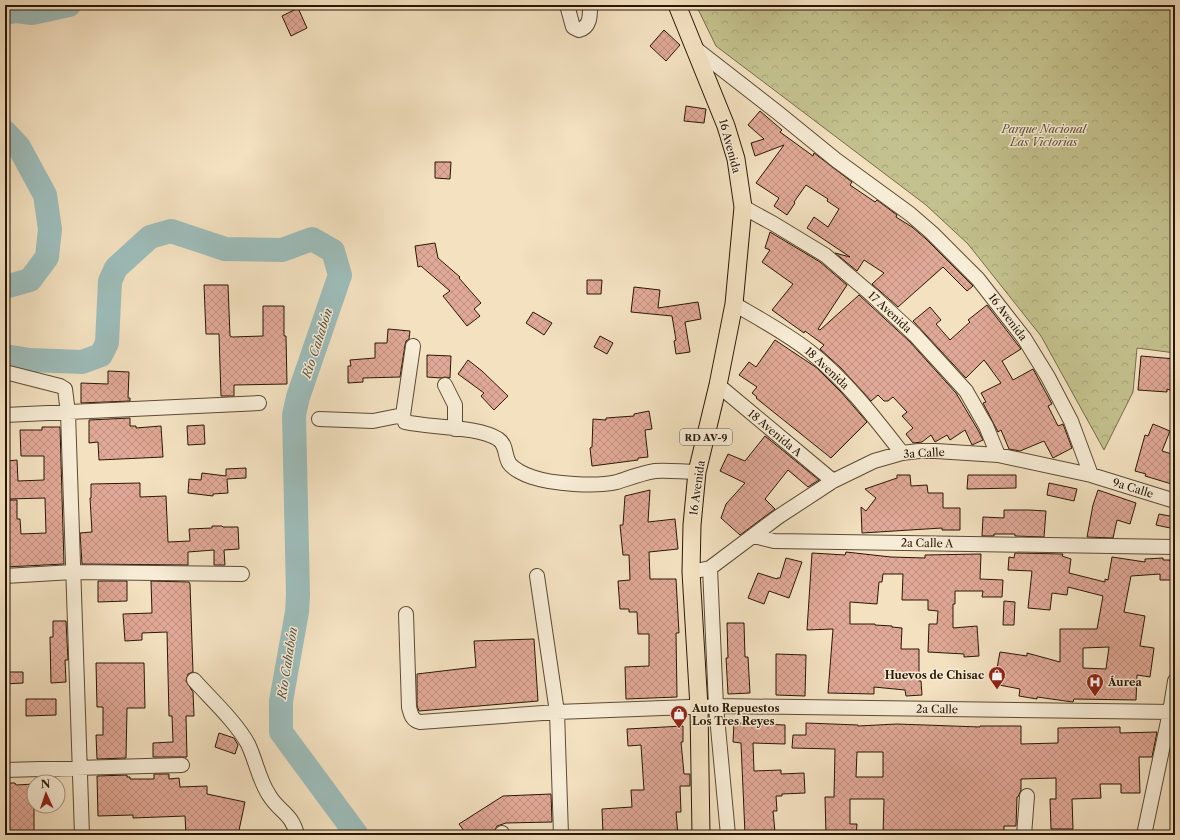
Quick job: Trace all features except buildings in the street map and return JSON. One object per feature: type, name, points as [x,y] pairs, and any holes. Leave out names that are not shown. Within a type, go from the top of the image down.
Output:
[{"type":"main road","points":[[677,5],[696,49]]},
{"type":"main road","name":"16 Avenida","points":[[696,49],[726,126],[736,159],[743,207],[734,304],[718,385],[697,472],[692,525],[691,572],[707,706],[701,835]]},
{"type":"street","points":[[567,5],[573,27],[580,30],[585,28],[588,22],[590,5]]},
{"type":"street","name":"16 Avenida","points":[[696,49],[836,160],[910,214],[932,233],[978,279],[1024,338],[1048,377],[1071,421],[1092,475]]},
{"type":"street","name":"17 Avenida","points":[[743,207],[825,255],[872,295],[915,335],[966,391],[986,426],[998,455]]},
{"type":"street","name":"18 Avenida","points":[[734,304],[774,326],[810,352],[852,392],[902,453]]},
{"type":"street","points":[[413,346],[403,415],[405,422],[478,432],[496,438],[503,444],[508,462],[512,466],[532,477],[553,481],[598,484],[616,482],[654,471],[697,472]]},
{"type":"street","points":[[5,372],[64,388],[68,413],[82,835]]},
{"type":"street","points":[[445,385],[456,409],[455,429]]},
{"type":"street","name":"18 Avenida A","points":[[718,385],[833,481]]},
{"type":"street","points":[[5,415],[258,404]]},
{"type":"street","points":[[319,419],[373,421],[403,415]]},
{"type":"street","name":"3a Calle","points":[[754,536],[778,517],[833,481],[874,461],[902,453],[936,451],[998,455],[1092,475]]},
{"type":"street","name":"9a Calle","points":[[1092,475],[1175,501]]},
{"type":"street","points":[[691,572],[710,568],[754,536]]},
{"type":"street","name":"2a Calle A","points":[[754,536],[774,540],[1175,547]]},
{"type":"street","name":"16 Avenida","points":[[710,568],[707,706],[728,835]]},
{"type":"street","points":[[5,576],[73,572],[242,574]]},
{"type":"street","points":[[537,576],[557,712],[561,835]]},
{"type":"street","name":"2a Calle","points":[[406,614],[409,707],[410,714],[415,720],[420,722],[557,712],[707,706],[1172,712]]},
{"type":"street","points":[[194,680],[235,725],[244,738],[269,796],[288,816],[294,825],[297,835]]},
{"type":"street","points":[[1144,835],[1172,712],[1175,681]]},
{"type":"street","points":[[5,770],[182,765]]},
{"type":"street","points":[[1024,835],[1027,796]]},
{"type":"green space","name":"Parque Nacional Las Victorias","points":[[696,5],[1175,5],[1175,353],[1137,348],[1133,392],[1104,450],[1041,336],[968,244],[926,205],[716,46]]},
{"type":"waterway","name":"Río Cahabón","points":[[5,13],[17,11],[32,13],[69,5]]},
{"type":"waterway","name":"Río Cahabón","points":[[5,132],[19,147],[45,195],[50,229],[47,257],[30,280],[5,287]]},
{"type":"waterway","name":"Río Cahabón","points":[[5,356],[30,360],[82,362],[101,355],[107,343],[110,281],[116,268],[150,237],[171,231],[225,249],[282,250],[312,239],[333,251],[340,275],[298,397],[294,415],[298,595],[297,612],[281,701],[281,732],[357,835]]},
{"type":"place","name":"Huevos de Chisac","points":[[997,690]]},
{"type":"place","name":"Áurea","points":[[1095,697]]},
{"type":"place","name":"Auto Repuestos Los Tres Reyes","points":[[679,729]]}]
